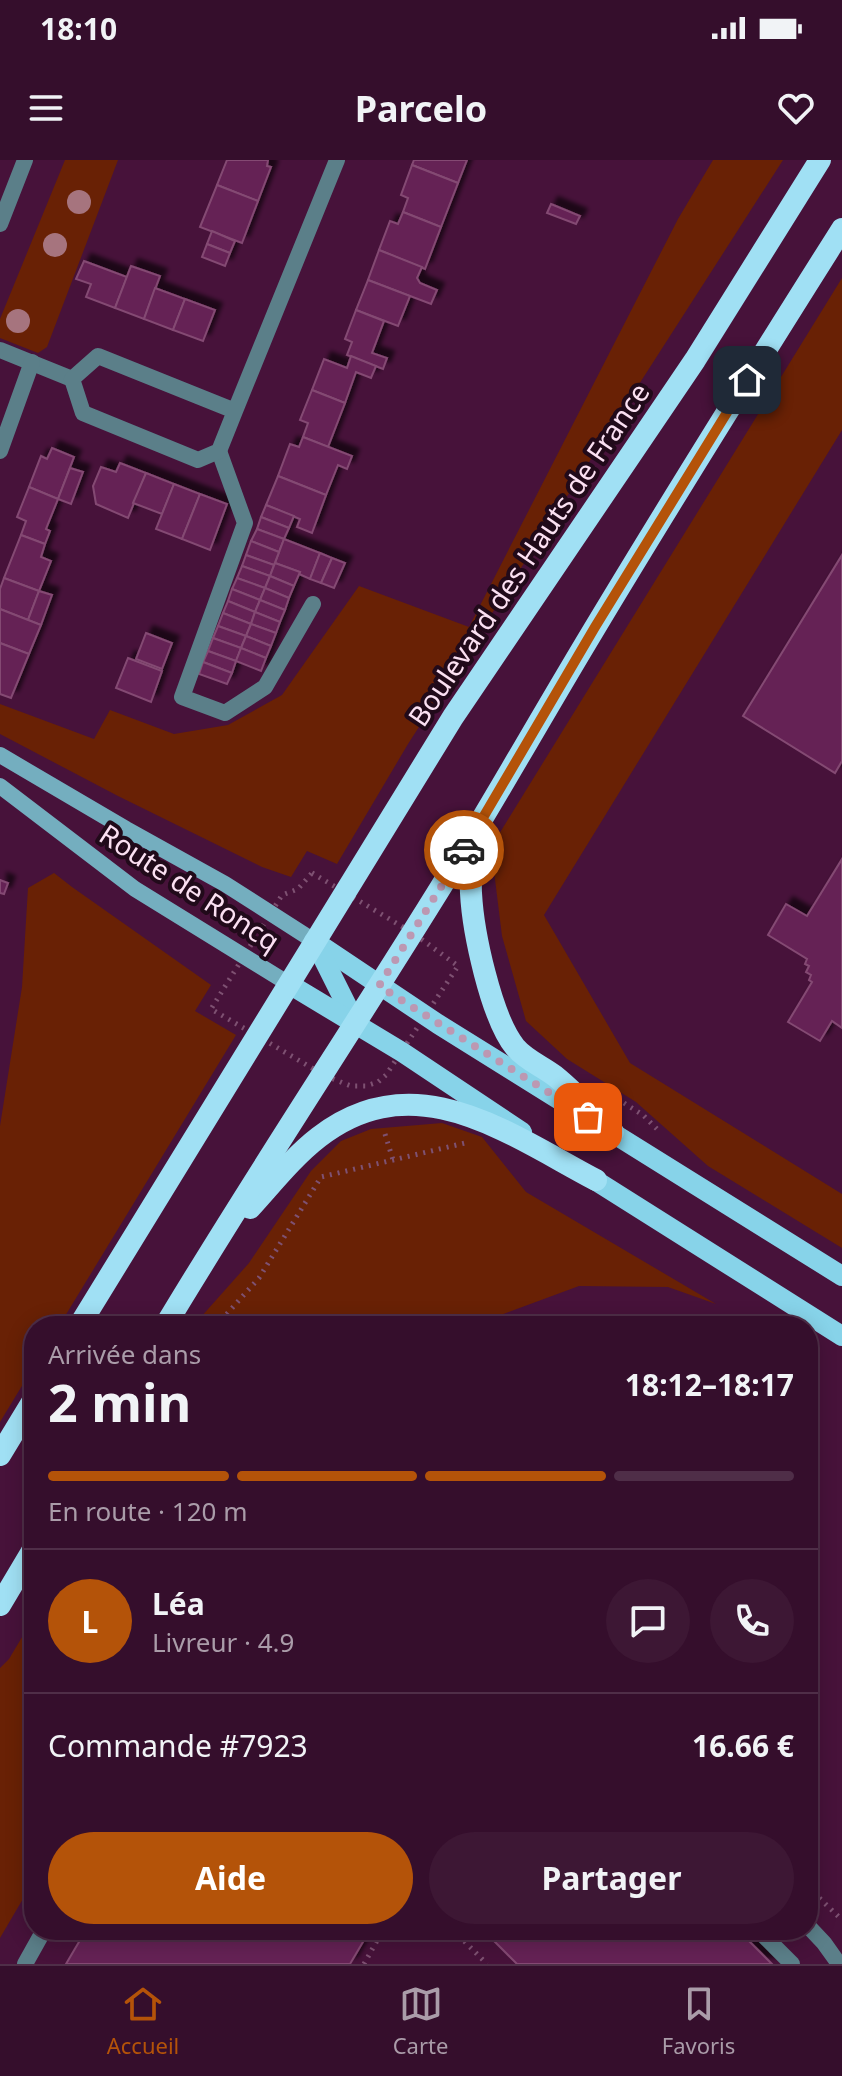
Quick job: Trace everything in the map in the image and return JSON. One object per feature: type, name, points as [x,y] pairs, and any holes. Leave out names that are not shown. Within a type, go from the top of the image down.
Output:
[{"type":"highway","name":"Boulevard des Hauts de France","points":[[85,1316],[453,717],[695,360],[820,160]]},
{"type":"highway","points":[[171,1316],[475,832],[595,627],[842,229]]},
{"type":"highway","points":[[475,832],[471,893],[482,957],[499,1019],[514,1046],[524,1056],[552,1074],[613,1132]]},
{"type":"highway","points":[[204,1259],[316,1139],[345,1120],[378,1108],[421,1105],[466,1114],[596,1180]]},
{"type":"highway","points":[[0,1455],[24,1415]]},
{"type":"highway","points":[[0,1605],[24,1565]]},
{"type":"main road","name":"Route de Roncq","points":[[0,755],[225,884],[379,986],[842,1276]]},
{"type":"main road","name":"Route de Roncq","points":[[0,786],[135,889],[356,1024],[810,1316]]},
{"type":"main road","name":"Route de Roncq","points":[[314,941],[356,1024]]},
{"type":"main road","points":[[289,984],[379,986]]},
{"type":"main road","name":"Route de Roncq","points":[[818,1321],[842,1336]]},
{"type":"street","points":[[0,224],[25,160]]},
{"type":"street","points":[[313,604],[265,687],[225,713],[182,697],[245,523],[219,451],[337,160]]},
{"type":"street","points":[[0,350],[72,379],[83,413],[198,460],[219,451]]},
{"type":"street","points":[[72,379],[98,356],[235,411]]},
{"type":"street","points":[[0,451],[32,362]]},
{"type":"street","points":[[818,1937],[839,1964]]},
{"type":"street","points":[[25,1964],[38,1940]]},
{"type":"street","points":[[768,1940],[792,1964]]},
{"type":"street","points":[[824,1943],[842,1954]]},
{"type":"path","points":[[458,966],[482,957]]},
{"type":"path","points":[[616,1098],[643,1115],[666,1136]]},
{"type":"path","points":[[225,1316],[259,1278],[321,1177],[471,1141]]},
{"type":"path","points":[[818,1897],[842,1920]]},
{"type":"path","points":[[364,1964],[377,1940]]},
{"type":"path","points":[[463,1940],[487,1964]]},
{"type":"shaded area","points":[[65,160],[118,160],[47,347],[38,353],[0,338],[0,319]]},
{"type":"shaded area","points":[[713,160],[783,160],[408,744],[337,864],[307,851],[291,877],[262,867],[0,734],[0,704],[94,739],[110,710],[174,734],[228,725],[282,695],[359,586],[469,627],[678,219]]},
{"type":"shaded area","points":[[842,278],[842,430],[544,915],[630,1063],[842,1194],[842,1248],[708,1166],[636,1102],[567,1059],[526,1021],[502,936],[491,847]]},
{"type":"shaded area","points":[[54,873],[211,985],[195,1011],[236,1035],[65,1316],[24,1316],[24,1382],[0,1422],[0,1126],[22,987],[28,888]]},
{"type":"shaded area","points":[[442,1123],[482,1137],[526,1192],[716,1304],[668,1287],[579,1286],[498,1316],[202,1316],[249,1263],[311,1171],[341,1141],[371,1129]]},
{"type":"shaded area","points":[[24,1634],[24,1897],[0,1938],[0,1668]]},
{"type":"building","points":[[227,160],[268,160],[267,166],[271,167],[258,201],[217,185]]},
{"type":"building","points":[[414,160],[467,160],[458,183],[412,165]]},
{"type":"building","points":[[412,165],[458,183],[441,227],[403,212],[408,198],[401,195]]},
{"type":"building","points":[[217,185],[258,201],[242,243],[200,227]]},
{"type":"building","points":[[551,204],[580,216],[576,224],[547,213]]},
{"type":"building","points":[[403,212],[441,227],[425,269],[379,250],[390,221],[398,224]]},
{"type":"building","points":[[212,231],[235,241],[230,253],[207,244]]},
{"type":"building","points":[[207,244],[230,253],[225,266],[202,257]]},
{"type":"building","points":[[379,250],[422,267],[417,278],[420,283],[437,290],[431,304],[368,280]]},
{"type":"building","points":[[84,261],[127,277],[115,308],[86,297],[91,284],[76,279]]},
{"type":"building","points":[[131,266],[160,276],[144,319],[115,308]]},
{"type":"building","points":[[368,280],[410,296],[398,326],[356,310]]},
{"type":"building","points":[[155,288],[185,299],[173,330],[144,319]]},
{"type":"building","points":[[185,299],[215,310],[203,341],[173,330]]},
{"type":"building","points":[[356,310],[384,321],[372,353],[387,358],[383,369],[347,355],[352,342],[345,339]]},
{"type":"building","points":[[351,356],[376,366],[371,378],[356,372],[345,403],[312,390],[324,359],[347,368]]},
{"type":"building","points":[[312,390],[345,403],[328,447],[303,437],[308,423],[300,420]]},
{"type":"building","points":[[303,437],[352,456],[347,469],[338,465],[326,495],[278,476],[290,444],[299,447]]},
{"type":"building","points":[[52,448],[74,457],[58,499],[29,487],[41,456],[47,459]]},
{"type":"building","points":[[120,463],[146,473],[128,518],[96,504],[93,486],[101,467],[116,472]]},
{"type":"building","points":[[70,468],[83,472],[71,504],[58,499]]},
{"type":"building","points":[[146,473],[174,484],[162,514],[133,503]]},
{"type":"building","points":[[278,476],[326,495],[312,533],[297,527],[300,519],[266,505]]},
{"type":"building","points":[[174,484],[200,494],[182,539],[156,529]]},
{"type":"building","points":[[29,487],[58,499],[46,529],[50,531],[45,544],[21,535],[26,521],[17,517]]},
{"type":"building","points":[[200,494],[227,504],[210,550],[182,539]]},
{"type":"building","points":[[266,505],[294,516],[289,528],[261,517]]},
{"type":"building","points":[[261,517],[289,528],[284,539],[257,529]]},
{"type":"building","points":[[257,529],[284,539],[279,552],[251,541]]},
{"type":"building","points":[[21,535],[45,544],[41,557],[51,561],[39,591],[4,578]]},
{"type":"building","points":[[284,539],[320,553],[310,579],[275,563]]},
{"type":"building","points":[[251,541],[279,552],[274,565],[246,555]]},
{"type":"building","points":[[320,553],[332,558],[321,583],[310,579]]},
{"type":"building","points":[[246,555],[274,565],[270,576],[242,566]]},
{"type":"building","points":[[842,555],[842,761],[835,773],[743,716]]},
{"type":"building","points":[[332,558],[345,563],[334,588],[321,583]]},
{"type":"building","points":[[275,563],[300,572],[294,586],[270,576]]},
{"type":"building","points":[[242,566],[270,576],[265,588],[237,578]]},
{"type":"building","points":[[270,576],[294,586],[289,598],[265,588]]},
{"type":"building","points":[[4,578],[39,591],[28,620],[0,609],[0,589]]},
{"type":"building","points":[[237,578],[265,588],[260,600],[232,589]]},
{"type":"building","points":[[265,588],[289,598],[285,610],[260,600]]},
{"type":"building","points":[[232,589],[260,600],[255,612],[228,601]]},
{"type":"building","points":[[39,591],[52,595],[41,625],[28,620]]},
{"type":"building","points":[[260,600],[285,610],[280,622],[255,612]]},
{"type":"building","points":[[228,601],[255,612],[251,624],[223,613]]},
{"type":"building","points":[[0,609],[41,625],[29,654],[0,643]]},
{"type":"building","points":[[255,612],[280,622],[276,633],[251,624]]},
{"type":"building","points":[[223,613],[251,624],[246,636],[218,626]]},
{"type":"building","points":[[251,624],[276,633],[271,646],[246,636]]},
{"type":"building","points":[[218,626],[246,636],[241,648],[213,638]]},
{"type":"building","points":[[146,633],[172,643],[162,669],[136,659]]},
{"type":"building","points":[[246,636],[271,646],[266,658],[241,648]]},
{"type":"building","points":[[213,638],[241,648],[236,661],[208,651]]},
{"type":"building","points":[[0,643],[29,654],[11,698],[0,694]]},
{"type":"building","points":[[241,648],[266,658],[261,671],[236,661]]},
{"type":"building","points":[[208,651],[236,661],[232,673],[203,662]]},
{"type":"building","points":[[128,658],[162,671],[151,702],[116,688]]},
{"type":"building","points":[[203,662],[232,673],[227,684],[199,674]]},
{"type":"building","points":[[842,859],[842,1028],[832,1021],[820,1041],[788,1022],[812,982],[809,980],[811,975],[806,972],[809,966],[805,964],[807,959],[768,935],[786,904],[807,916]]},
{"type":"building","points":[[0,880],[8,883],[4,894],[0,893]]},
{"type":"building","points":[[80,1940],[364,1940],[350,1964],[66,1964]]},
{"type":"building","points":[[493,1940],[748,1940],[772,1964],[517,1964]]},
{"type":"way so far","points":[[464,850],[379,986],[588,1117]]},
{"type":"route","points":[[464,850],[595,627],[747,380]]}]
